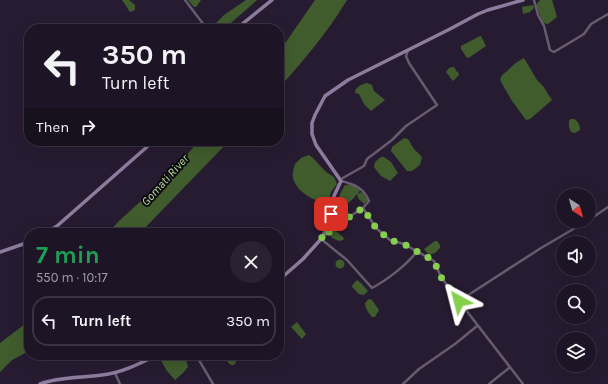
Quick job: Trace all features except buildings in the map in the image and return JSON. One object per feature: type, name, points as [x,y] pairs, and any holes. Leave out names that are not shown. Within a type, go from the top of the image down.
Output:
[{"type":"main road","points":[[242,24],[272,0]]},
{"type":"main road","points":[[284,276],[303,259],[321,239],[326,230],[331,214],[334,196],[341,180],[316,145],[312,134],[312,123],[318,107],[325,96],[348,80],[478,14],[523,0]]},
{"type":"main road","points":[[53,228],[148,146]]},
{"type":"main road","points":[[0,252],[24,244]]},
{"type":"main road","points":[[40,384],[51,380],[115,373],[147,360]]},
{"type":"street","points":[[185,0],[202,24]]},
{"type":"street","points":[[534,0],[538,15],[544,26],[550,49],[554,52],[584,34],[591,24],[608,14]]},
{"type":"street","points":[[341,180],[364,166],[367,159],[392,140],[406,126],[438,105],[409,63],[406,56],[408,49]]},
{"type":"street","points":[[341,180],[357,186],[368,196],[369,201],[363,208],[336,226],[321,239],[347,260],[372,288],[390,276],[414,256],[417,251]]},
{"type":"street","points":[[596,215],[608,207]]},
{"type":"street","points":[[363,208],[376,228],[390,240],[404,244],[434,261],[441,277],[477,326],[493,344],[509,368],[523,384]]},
{"type":"street","points":[[459,301],[540,248],[574,228]]},
{"type":"street","points":[[403,384],[420,369],[456,344],[477,326]]},
{"type":"street","points":[[199,360],[213,384]]},
{"type":"street","points":[[489,384],[509,368]]},
{"type":"street","points":[[115,373],[120,384]]},
{"type":"water","points":[[122,0],[129,0],[135,5],[135,10],[130,12]]},
{"type":"water","points":[[188,0],[201,0],[196,7],[194,7]]},
{"type":"water","points":[[246,0],[257,0],[230,24],[215,24],[224,15]]},
{"type":"water","points":[[315,0],[347,0],[315,46],[284,82],[284,45]]},
{"type":"water","points":[[540,0],[552,0],[557,17],[548,24],[543,23],[536,5]]},
{"type":"water","points":[[533,5],[534,8],[530,12],[523,14],[522,7]]},
{"type":"water","points":[[480,36],[486,46],[467,58],[461,49],[461,46]]},
{"type":"water","points":[[524,58],[537,80],[552,100],[530,119],[526,120],[512,101],[500,80],[502,75]]},
{"type":"water","points":[[453,67],[459,75],[453,81],[446,72],[449,68]]},
{"type":"water","points":[[367,83],[372,85],[374,91],[385,100],[371,111],[364,104],[359,94],[355,93],[357,87]]},
{"type":"water","points":[[571,119],[577,121],[580,126],[580,130],[575,133],[571,132],[569,127],[569,121]]},
{"type":"water","points":[[404,138],[408,139],[414,149],[422,157],[420,165],[412,171],[407,171],[391,151],[392,147]]},
{"type":"water","name":"Gomati River","points":[[195,146],[224,146],[145,228],[113,228],[119,221],[166,178]]},
{"type":"water","points":[[309,155],[326,172],[334,177],[337,184],[331,192],[328,203],[326,204],[305,194],[294,182],[293,174],[295,164],[301,158]]},
{"type":"water","points":[[381,157],[384,157],[391,162],[398,173],[390,181],[381,176],[374,167],[375,162]]},
{"type":"water","points":[[352,184],[360,190],[358,194],[362,192],[368,200],[364,204],[358,198],[357,194],[347,204],[342,205],[338,201],[345,185]]},
{"type":"water","points":[[333,230],[344,238],[343,240],[339,241],[332,238],[330,234]]},
{"type":"water","points":[[437,241],[440,245],[440,248],[435,253],[429,255],[424,249]]},
{"type":"water","points":[[340,259],[345,264],[340,269],[335,264]]},
{"type":"water","points":[[357,280],[368,291],[364,295],[359,294],[352,287]]},
{"type":"water","points":[[369,299],[372,300],[379,310],[375,317],[372,317],[367,311],[365,303]]},
{"type":"water","points":[[297,322],[306,334],[302,339],[291,327]]},
{"type":"water","points":[[24,325],[24,354],[12,360],[0,372],[0,343]]},
{"type":"water","points":[[161,360],[186,360],[188,367],[175,380],[167,371]]},
{"type":"water","points":[[236,360],[236,362],[233,365],[227,361]]},
{"type":"route","points":[[331,214],[326,230],[321,239],[344,220],[363,208],[376,228],[390,240],[404,244],[434,261],[441,277],[459,301]]}]
